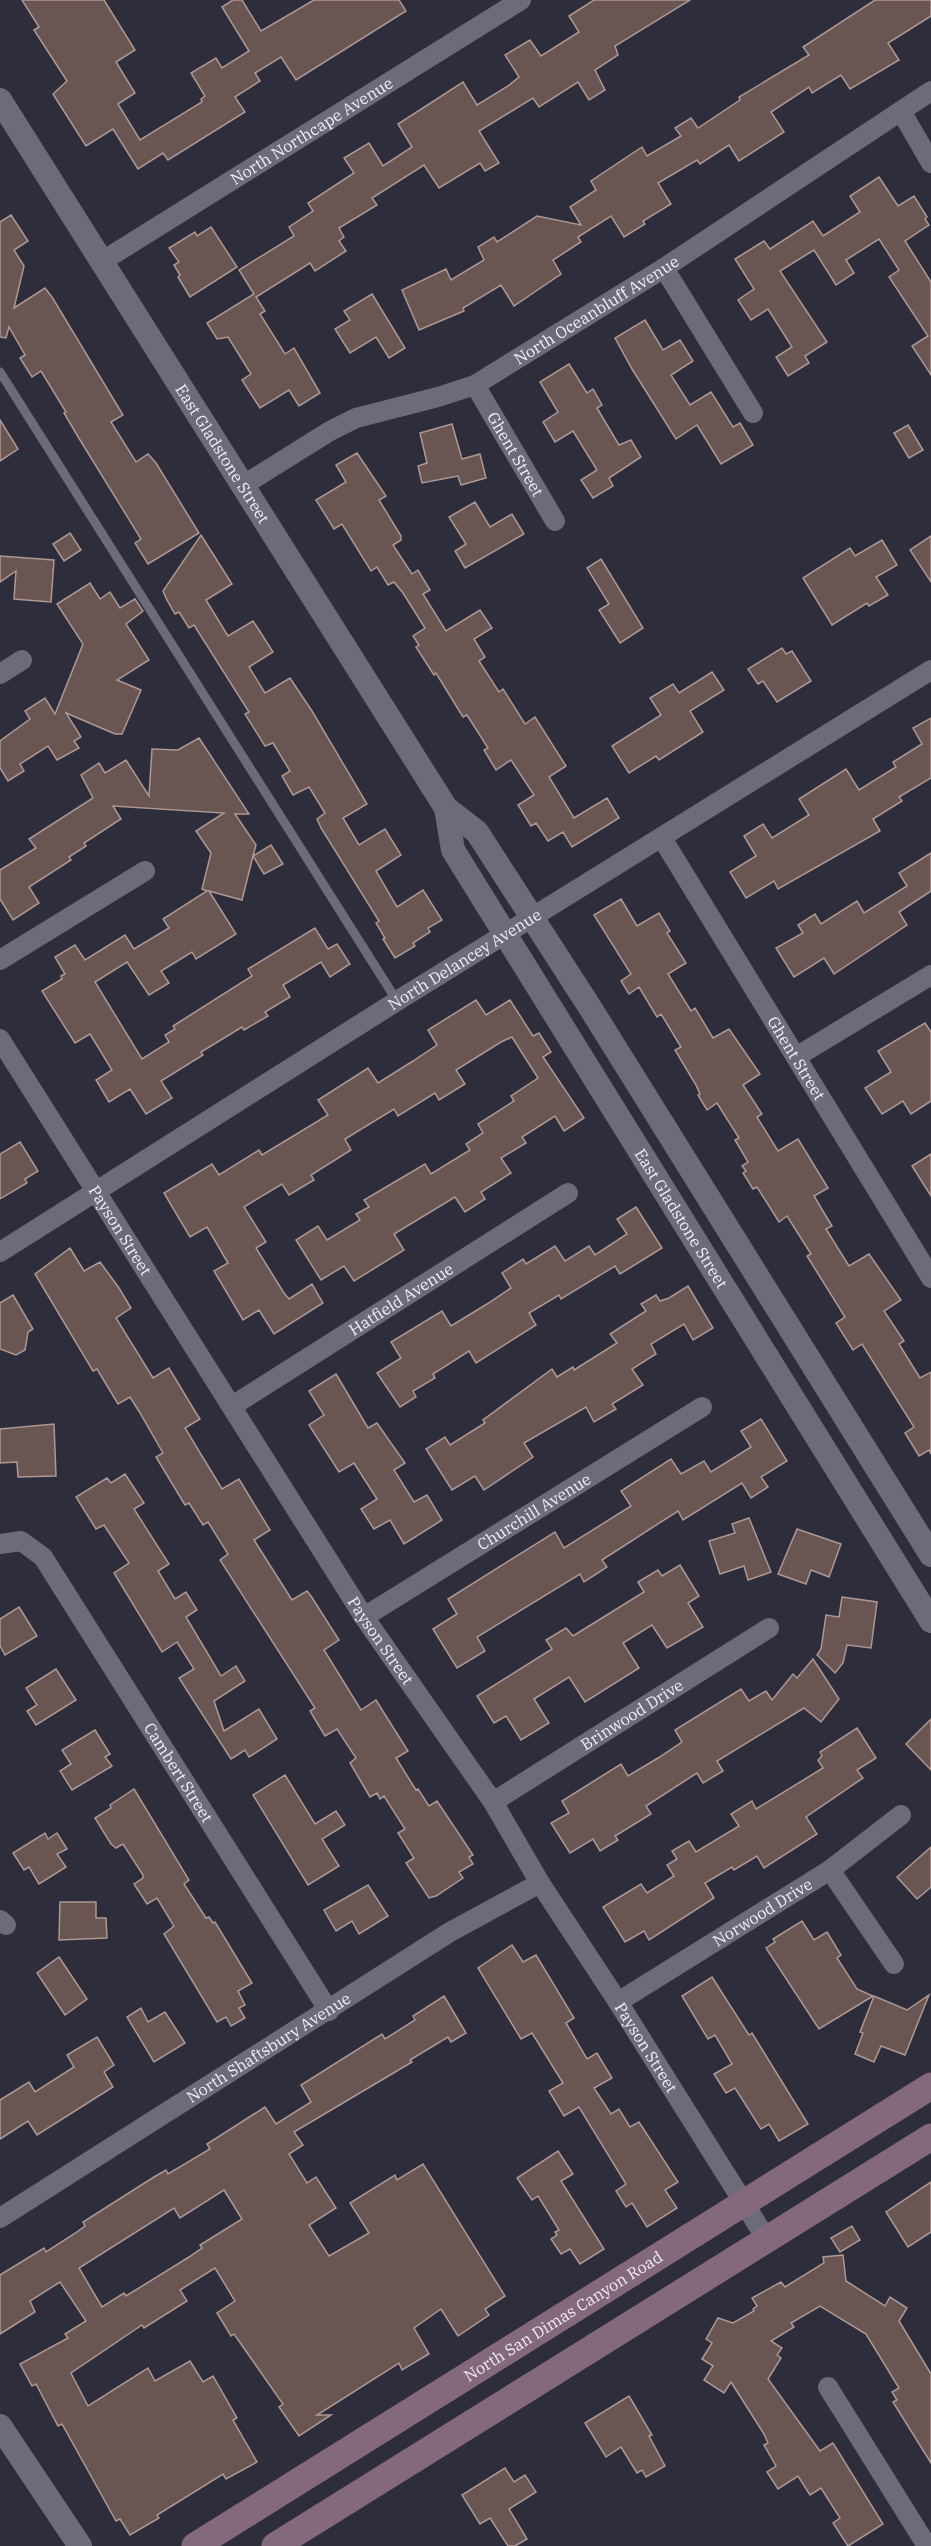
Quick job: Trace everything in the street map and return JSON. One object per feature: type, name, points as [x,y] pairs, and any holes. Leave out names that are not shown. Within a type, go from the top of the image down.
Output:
[{"type":"main road","name":"North San Dimas Canyon Road","points":[[195,2546],[931,2086]]},
{"type":"main road","points":[[275,2546],[931,2137]]},
{"type":"street","name":"North Northcape Avenue","points":[[101,262],[521,0]]},
{"type":"street","name":"North Oceanbluff Avenue","points":[[242,486],[330,431],[356,418],[475,385],[664,268],[931,91]]},
{"type":"street","name":"East Gladstone Street","points":[[0,100],[446,808],[477,832],[931,1555]]},
{"type":"street","points":[[901,111],[931,163]]},
{"type":"street","points":[[664,268],[753,413]]},
{"type":"street","name":"Ghent Street","points":[[475,385],[555,521]]},
{"type":"street","points":[[0,674],[22,660]]},
{"type":"street","name":"North Delancey Avenue","points":[[0,1252],[397,1001],[931,670]]},
{"type":"street","name":"East Gladstone Street","points":[[446,808],[453,850],[931,1621]]},
{"type":"street","name":"Ghent Street","points":[[662,838],[929,1271]]},
{"type":"street","points":[[0,960],[146,872]]},
{"type":"street","points":[[796,1057],[931,975]]},
{"type":"street","name":"Payson Street","points":[[0,1039],[364,1617],[493,1802],[540,1883],[618,2002],[767,2240]]},
{"type":"street","name":"Hatfield Avenue","points":[[232,1406],[568,1193]]},
{"type":"street","name":"Churchill Avenue","points":[[364,1617],[702,1407]]},
{"type":"street","name":"Cambert Street","points":[[0,1544],[21,1541],[43,1557],[329,2011]]},
{"type":"street","name":"Brinwood Drive","points":[[493,1802],[769,1628]]},
{"type":"street","name":"Norwood Drive","points":[[618,2002],[830,1870],[901,1815]]},
{"type":"street","points":[[830,1870],[894,1964]]},
{"type":"street","name":"North Shaftsbury Avenue","points":[[0,2218],[450,1932],[540,1883]]},
{"type":"street","points":[[828,2387],[927,2546]]},
{"type":"street","points":[[0,2426],[80,2546]]},
{"type":"lane","points":[[0,372],[397,1001]]},
{"type":"building","points":[[22,0],[104,0],[135,50],[116,62],[135,93],[118,104],[140,140],[202,102],[201,99],[205,96],[191,73],[216,58],[222,68],[249,51],[222,7],[233,0],[242,0],[261,31],[314,0],[399,0],[406,11],[296,80],[281,57],[255,73],[260,81],[235,97],[245,112],[168,160],[163,153],[138,169],[113,129],[86,146],[53,94],[67,81],[34,30],[39,27]]},
{"type":"building","points":[[594,0],[690,0],[615,46],[618,55],[595,70],[605,90],[589,100],[578,82],[539,107],[533,98],[479,131],[499,163],[485,171],[480,163],[439,188],[424,165],[372,198],[377,205],[339,228],[344,237],[339,241],[346,251],[315,271],[310,263],[256,297],[265,311],[260,314],[285,354],[294,348],[320,393],[299,406],[289,390],[260,408],[242,380],[251,374],[228,337],[217,339],[207,323],[254,294],[239,270],[294,236],[289,227],[313,211],[308,203],[354,173],[344,158],[369,143],[383,166],[412,147],[398,124],[463,82],[477,105],[508,86],[519,77],[505,55],[530,40],[541,56],[579,32],[569,16]]},
{"type":"building","points":[[875,0],[931,0],[931,16],[888,43],[899,60],[850,89],[841,75],[812,93],[809,87],[771,112],[784,132],[739,161],[729,145],[700,164],[697,160],[658,183],[671,204],[643,221],[645,224],[624,237],[611,216],[578,237],[581,242],[553,260],[561,274],[514,306],[501,285],[463,308],[464,311],[419,330],[402,290],[446,269],[451,280],[484,260],[478,247],[494,237],[497,242],[537,216],[581,225],[570,207],[596,190],[591,181],[642,147],[647,156],[681,136],[675,128],[691,118],[698,128],[740,100],[739,97],[809,55],[803,47]]},
{"type":"building","points":[[879,177],[898,206],[914,196],[927,217],[925,219],[929,225],[905,241],[931,282],[931,375],[912,346],[928,336],[889,277],[899,270],[879,239],[846,260],[854,273],[836,285],[814,250],[780,271],[827,342],[805,356],[809,363],[788,376],[776,357],[792,347],[768,309],[751,320],[738,300],[754,289],[735,259],[764,241],[770,249],[813,221],[823,236],[860,212],[850,196]]},
{"type":"building","points":[[11,215],[28,241],[14,250],[24,266],[14,308],[45,288],[123,415],[111,422],[136,462],[148,454],[156,463],[199,533],[148,564],[135,543],[141,539],[41,371],[32,377],[20,358],[25,355],[9,327],[6,338],[0,337],[0,222]]},
{"type":"building","points":[[211,227],[237,267],[190,297],[174,265],[179,262],[169,248],[195,232],[197,236]]},
{"type":"building","points":[[372,294],[405,348],[389,358],[376,337],[350,353],[335,329],[350,320],[344,311]]},
{"type":"building","points":[[645,320],[663,350],[680,340],[693,361],[671,375],[690,405],[711,392],[733,427],[740,423],[753,445],[721,464],[697,425],[676,439],[615,338]]},
{"type":"building","points":[[569,364],[587,393],[593,389],[602,405],[597,408],[619,445],[631,440],[641,457],[609,478],[613,486],[593,498],[581,480],[597,470],[573,431],[555,442],[543,422],[558,412],[540,382]]},
{"type":"building","points":[[0,420],[18,449],[0,461]]},
{"type":"building","points":[[452,424],[462,459],[480,454],[486,478],[461,485],[458,476],[422,483],[418,466],[427,463],[420,433]]},
{"type":"building","points":[[908,425],[923,450],[909,458],[894,433]]},
{"type":"building","points":[[357,453],[386,496],[379,500],[401,536],[401,540],[393,545],[412,574],[418,570],[430,590],[423,594],[446,631],[480,610],[492,628],[474,639],[485,657],[479,661],[499,692],[503,689],[525,724],[535,717],[566,766],[549,777],[574,818],[607,798],[619,818],[572,847],[563,832],[548,841],[536,823],[531,826],[518,805],[534,795],[511,760],[496,770],[484,750],[488,748],[467,715],[463,717],[436,673],[434,675],[416,647],[419,645],[413,636],[425,628],[403,593],[394,582],[388,585],[377,567],[371,571],[342,524],[334,529],[316,500],[346,482],[336,465]]},
{"type":"building","points":[[475,502],[490,527],[512,514],[524,534],[465,568],[455,551],[466,544],[449,517]]},
{"type":"building","points":[[70,533],[81,550],[64,561],[53,544]]},
{"type":"building","points":[[201,535],[232,584],[206,600],[228,636],[253,621],[273,652],[249,667],[265,693],[290,678],[367,804],[343,818],[359,845],[385,829],[401,855],[376,871],[397,907],[423,890],[442,920],[428,928],[430,932],[413,943],[415,946],[395,958],[376,923],[379,921],[321,828],[317,819],[325,813],[309,787],[293,795],[282,776],[290,771],[273,743],[265,746],[245,714],[249,712],[194,625],[189,628],[179,612],[175,614],[167,600],[163,591]]},
{"type":"building","points":[[931,536],[931,582],[910,550]]},
{"type":"building","points":[[882,540],[897,565],[876,577],[888,595],[869,606],[867,603],[832,625],[803,578],[850,548],[855,556]]},
{"type":"building","points":[[0,556],[54,560],[51,602],[14,599],[16,571],[0,582]]},
{"type":"building","points":[[601,559],[643,628],[620,643],[599,610],[609,604],[587,568]]},
{"type":"building","points":[[90,583],[100,599],[110,592],[120,608],[135,599],[143,611],[126,624],[149,660],[117,680],[141,690],[122,734],[115,734],[66,713],[81,737],[74,741],[79,748],[57,760],[48,746],[20,764],[24,771],[8,781],[0,768],[0,741],[30,719],[25,711],[45,698],[55,714],[83,644],[57,604]]},
{"type":"building","points":[[782,648],[786,654],[792,651],[811,681],[777,702],[763,681],[758,684],[748,669]]},
{"type":"building","points":[[712,672],[724,690],[690,711],[703,732],[659,760],[656,756],[629,773],[612,746],[661,715],[650,698],[673,684],[679,693]]},
{"type":"building","points":[[931,718],[931,778],[899,797],[902,801],[873,819],[880,831],[778,889],[774,881],[746,898],[730,872],[756,856],[744,836],[763,824],[772,838],[809,815],[799,799],[846,769],[859,790],[896,767],[893,762],[922,744],[913,728]]},
{"type":"building","points":[[199,738],[249,814],[235,814],[256,845],[242,900],[209,891],[236,934],[196,959],[192,952],[161,971],[169,983],[149,995],[127,962],[95,982],[142,1059],[169,1042],[165,1035],[175,1029],[173,1026],[252,976],[248,969],[315,928],[328,949],[337,944],[350,964],[330,977],[321,962],[283,985],[290,997],[265,1012],[268,1016],[244,1030],[242,1027],[201,1052],[203,1055],[161,1081],[172,1098],[146,1114],[130,1089],[109,1102],[96,1080],[112,1070],[90,1034],[75,1043],[42,991],[62,979],[61,976],[65,974],[55,957],[75,945],[85,960],[125,935],[134,949],[169,928],[163,919],[207,891],[202,889],[211,853],[196,831],[224,813],[113,806],[121,819],[84,843],[86,846],[69,857],[71,860],[29,887],[39,903],[13,920],[0,899],[0,870],[36,848],[29,839],[93,798],[81,775],[99,763],[105,773],[126,760],[149,796],[152,749],[178,750]]},
{"type":"building","points":[[271,845],[283,864],[264,874],[253,856]]},
{"type":"building","points":[[931,853],[931,891],[899,912],[907,925],[834,974],[824,958],[794,977],[776,948],[803,933],[798,925],[815,914],[821,924],[857,901],[864,913],[907,886],[899,873]]},
{"type":"building","points":[[621,899],[637,926],[659,913],[670,931],[667,933],[686,963],[668,974],[691,1011],[695,1008],[713,1038],[729,1029],[760,1074],[743,1085],[762,1114],[757,1117],[778,1151],[798,1139],[828,1188],[814,1196],[832,1226],[826,1229],[849,1266],[869,1254],[901,1300],[884,1311],[904,1341],[899,1344],[920,1378],[931,1372],[931,1454],[929,1450],[919,1456],[905,1433],[914,1427],[862,1344],[853,1350],[836,1323],[845,1317],[807,1256],[811,1254],[787,1216],[779,1222],[757,1187],[753,1189],[743,1173],[746,1171],[742,1166],[748,1162],[735,1140],[739,1138],[717,1103],[707,1110],[698,1095],[700,1094],[696,1085],[675,1050],[681,1047],[661,1014],[657,1017],[639,987],[629,994],[621,981],[631,974],[594,915]]},
{"type":"building","points":[[476,1000],[486,1015],[510,1000],[533,1036],[539,1033],[551,1052],[543,1057],[584,1118],[564,1131],[555,1116],[522,1137],[526,1143],[501,1158],[511,1173],[481,1192],[485,1199],[465,1212],[455,1197],[394,1234],[404,1250],[354,1281],[344,1266],[321,1280],[296,1240],[318,1226],[327,1240],[360,1220],[356,1214],[369,1207],[364,1200],[425,1164],[431,1174],[470,1150],[466,1144],[483,1133],[478,1124],[514,1101],[511,1096],[538,1078],[512,1037],[501,1042],[456,1070],[465,1084],[439,1100],[435,1093],[398,1116],[394,1109],[345,1139],[351,1150],[311,1175],[314,1180],[289,1195],[282,1184],[244,1207],[266,1242],[256,1248],[284,1293],[289,1299],[312,1284],[323,1303],[274,1334],[259,1310],[243,1320],[214,1271],[228,1263],[207,1227],[190,1237],[164,1193],[212,1164],[219,1175],[259,1150],[262,1155],[328,1115],[318,1100],[368,1068],[378,1083],[413,1061],[437,1045],[428,1030]]},
{"type":"building","points":[[925,1023],[931,1032],[931,1101],[911,1114],[903,1101],[882,1114],[865,1088],[891,1072],[878,1051]]},
{"type":"building","points":[[20,1142],[38,1171],[25,1179],[27,1183],[0,1199],[0,1154]]},
{"type":"building","points":[[931,1154],[931,1196],[912,1166]]},
{"type":"building","points":[[636,1207],[662,1248],[620,1274],[615,1266],[561,1299],[559,1295],[529,1313],[536,1325],[476,1363],[469,1351],[433,1374],[435,1378],[413,1391],[416,1397],[400,1407],[377,1373],[401,1358],[391,1342],[442,1311],[451,1326],[487,1304],[511,1288],[502,1273],[523,1259],[526,1264],[555,1246],[565,1261],[589,1246],[595,1255],[627,1234],[617,1219]]},
{"type":"building","points":[[70,1248],[84,1271],[100,1262],[119,1288],[131,1308],[116,1318],[153,1378],[169,1368],[200,1419],[185,1428],[222,1489],[239,1479],[270,1530],[254,1540],[292,1600],[307,1591],[311,1596],[339,1640],[324,1650],[361,1710],[376,1700],[408,1751],[396,1758],[416,1790],[418,1789],[429,1806],[437,1801],[473,1855],[469,1857],[473,1864],[459,1872],[463,1878],[436,1896],[429,1898],[406,1863],[414,1858],[398,1833],[405,1829],[384,1796],[380,1799],[377,1793],[370,1797],[350,1763],[356,1758],[337,1729],[325,1736],[310,1711],[315,1708],[220,1560],[228,1554],[208,1522],[203,1525],[189,1503],[185,1505],[156,1457],[163,1453],[130,1397],[118,1404],[97,1369],[93,1371],[35,1274]]},
{"type":"building","points":[[688,1286],[713,1328],[693,1340],[684,1324],[651,1344],[656,1354],[632,1369],[643,1385],[612,1404],[616,1409],[594,1422],[586,1407],[524,1443],[533,1457],[484,1490],[475,1476],[452,1490],[426,1449],[445,1437],[450,1445],[485,1423],[483,1420],[552,1369],[557,1377],[573,1367],[574,1370],[617,1343],[610,1334],[646,1311],[641,1304],[656,1295],[660,1301],[669,1298]]},
{"type":"building","points":[[13,1295],[33,1329],[28,1332],[25,1350],[16,1355],[0,1349],[0,1303]]},
{"type":"building","points":[[336,1374],[368,1428],[377,1423],[405,1463],[394,1470],[414,1502],[427,1495],[442,1520],[404,1544],[390,1520],[374,1529],[361,1509],[377,1499],[354,1463],[339,1472],[309,1425],[324,1415],[309,1391]]},
{"type":"building","points":[[761,1419],[787,1461],[761,1477],[768,1487],[751,1498],[742,1483],[683,1520],[678,1511],[602,1560],[607,1567],[584,1582],[580,1574],[477,1637],[485,1651],[457,1668],[433,1629],[457,1614],[448,1599],[555,1532],[564,1548],[631,1506],[621,1491],[671,1459],[681,1474],[704,1461],[711,1472],[751,1447],[741,1431]]},
{"type":"building","points":[[54,1424],[56,1476],[18,1477],[17,1462],[0,1463],[0,1429]]},
{"type":"building","points":[[125,1474],[144,1503],[134,1509],[169,1564],[158,1571],[175,1599],[186,1592],[197,1610],[186,1617],[221,1676],[236,1666],[245,1681],[214,1701],[224,1731],[259,1709],[277,1739],[249,1757],[245,1750],[231,1759],[179,1678],[194,1669],[177,1642],[162,1652],[114,1573],[129,1563],[104,1525],[96,1529],[76,1497],[107,1478],[111,1483]]},
{"type":"building","points":[[749,1518],[771,1572],[748,1580],[744,1566],[720,1574],[709,1541],[735,1533],[732,1524]]},
{"type":"building","points":[[797,1529],[841,1544],[829,1577],[811,1570],[806,1584],[778,1574]]},
{"type":"building","points":[[680,1565],[699,1596],[688,1603],[703,1627],[667,1648],[652,1625],[623,1643],[639,1668],[585,1702],[569,1677],[534,1699],[549,1723],[521,1740],[506,1716],[494,1723],[477,1696],[552,1649],[546,1640],[566,1628],[573,1636],[644,1592],[638,1582],[658,1570],[662,1576]]},
{"type":"building","points":[[842,1597],[877,1602],[871,1648],[847,1645],[843,1663],[835,1673],[817,1655],[821,1649],[826,1615],[839,1617]]},
{"type":"building","points":[[19,1607],[37,1636],[5,1655],[0,1646],[0,1619]]},
{"type":"building","points":[[813,1659],[839,1699],[821,1722],[804,1708],[717,1761],[723,1771],[703,1783],[697,1773],[646,1806],[651,1814],[615,1836],[618,1840],[600,1851],[593,1839],[570,1853],[551,1823],[569,1813],[562,1801],[621,1764],[628,1776],[658,1758],[682,1742],[675,1730],[741,1689],[749,1701],[766,1691],[772,1700],[793,1674],[797,1678]]},
{"type":"building","points":[[56,1669],[76,1700],[36,1725],[27,1711],[37,1705],[26,1688]]},
{"type":"building","points":[[931,1719],[931,1770],[906,1744]]},
{"type":"building","points":[[857,1728],[876,1758],[857,1770],[863,1778],[806,1817],[817,1834],[764,1868],[757,1856],[734,1870],[732,1867],[705,1883],[714,1898],[649,1940],[644,1931],[625,1942],[603,1907],[641,1884],[647,1893],[674,1876],[667,1865],[677,1859],[672,1851],[689,1841],[696,1852],[739,1826],[731,1814],[752,1801],[756,1809],[823,1768],[818,1760],[822,1756],[820,1752]]},
{"type":"building","points":[[95,1730],[110,1754],[105,1757],[112,1766],[72,1790],[60,1771],[71,1764],[62,1750]]},
{"type":"building","points":[[285,1775],[315,1824],[336,1811],[345,1825],[322,1839],[339,1866],[308,1885],[253,1795]]},
{"type":"building","points":[[134,1789],[189,1880],[184,1884],[206,1918],[209,1917],[213,1923],[215,1922],[252,1983],[238,1991],[245,2005],[239,2008],[245,2018],[231,2026],[226,2017],[217,2022],[164,1934],[174,1926],[157,1898],[147,1904],[134,1884],[143,1878],[143,1875],[123,1844],[116,1848],[111,1844],[95,1818]]},
{"type":"building","points":[[45,1833],[48,1839],[57,1833],[67,1849],[57,1854],[66,1867],[39,1884],[29,1867],[24,1870],[13,1853]]},
{"type":"building","points":[[931,1847],[931,1887],[917,1899],[897,1877]]},
{"type":"building","points":[[368,1885],[388,1916],[359,1934],[352,1921],[336,1931],[324,1910]]},
{"type":"building","points":[[60,1902],[96,1902],[96,1918],[106,1918],[107,1938],[59,1940]]},
{"type":"building","points":[[802,1921],[814,1940],[827,1932],[841,1955],[837,1958],[857,1989],[873,1996],[819,2029],[766,1948],[775,1942],[773,1939]]},
{"type":"building","points":[[512,1945],[523,1962],[536,1955],[574,2018],[566,2023],[587,2059],[597,2053],[612,2078],[594,2088],[611,2114],[619,2109],[630,2127],[639,2122],[678,2182],[665,2190],[677,2208],[647,2227],[632,2203],[626,2207],[616,2191],[626,2184],[579,2107],[564,2116],[549,2091],[563,2083],[532,2033],[521,2039],[478,1968]]},
{"type":"building","points":[[59,1957],[87,1999],[65,2015],[37,1973]]},
{"type":"building","points":[[712,1977],[749,2035],[752,2033],[808,2124],[779,2141],[769,2124],[761,2129],[735,2088],[726,2093],[714,2074],[732,2064],[715,2035],[708,2039],[682,1996]]},
{"type":"building","points":[[929,1995],[905,2055],[881,2046],[874,2062],[855,2054],[863,2033],[860,2032],[874,1996],[907,2010]]},
{"type":"building","points":[[444,1996],[466,2033],[451,2042],[448,2037],[410,2060],[412,2062],[294,2132],[303,2145],[289,2154],[307,2183],[316,2177],[336,2208],[309,2225],[329,2256],[369,2233],[350,2203],[395,2175],[397,2180],[423,2164],[505,2296],[485,2309],[489,2315],[458,2336],[441,2309],[414,2328],[429,2354],[402,2370],[399,2363],[317,2415],[331,2415],[299,2436],[279,2407],[283,2404],[234,2334],[231,2336],[217,2313],[235,2301],[215,2268],[180,2290],[187,2301],[144,2328],[142,2325],[71,2373],[88,2406],[148,2368],[155,2381],[190,2361],[203,2382],[213,2376],[237,2418],[233,2420],[257,2462],[226,2479],[223,2474],[157,2515],[159,2518],[130,2535],[120,2519],[116,2521],[62,2424],[58,2426],[36,2384],[32,2386],[20,2364],[68,2338],[65,2334],[86,2321],[60,2282],[30,2301],[35,2312],[0,2334],[0,2275],[44,2248],[46,2252],[85,2226],[83,2222],[154,2177],[166,2170],[168,2174],[210,2149],[207,2144],[265,2107],[276,2124],[311,2102],[301,2085],[382,2034],[385,2039],[415,2020],[413,2016]],"holes":[[[224,2190],[242,2219],[200,2245],[202,2248],[189,2257],[126,2296],[124,2293],[102,2307],[79,2268],[174,2208],[180,2218]]]},
{"type":"building","points":[[141,2008],[148,2022],[165,2012],[185,2043],[154,2062],[127,2017]]},
{"type":"building","points":[[97,2037],[114,2065],[104,2072],[113,2087],[37,2135],[28,2121],[0,2139],[0,2100],[29,2082],[35,2092],[74,2067],[67,2055]]},
{"type":"building","points":[[558,2151],[573,2174],[561,2181],[604,2249],[580,2264],[570,2249],[561,2254],[551,2239],[557,2235],[555,2232],[559,2230],[538,2196],[532,2200],[517,2178]]},
{"type":"building","points":[[931,2182],[931,2232],[908,2247],[886,2212]]},
{"type":"building","points":[[852,2226],[860,2240],[840,2252],[831,2238]]},
{"type":"building","points":[[843,2255],[846,2281],[885,2306],[890,2297],[907,2308],[899,2321],[931,2374],[931,2463],[893,2402],[897,2400],[892,2392],[899,2388],[866,2334],[820,2306],[791,2323],[794,2327],[771,2341],[782,2348],[777,2355],[781,2358],[768,2379],[820,2451],[833,2443],[883,2524],[848,2546],[833,2523],[840,2518],[821,2488],[810,2495],[798,2476],[778,2489],[767,2472],[776,2466],[764,2445],[768,2443],[764,2434],[731,2382],[724,2393],[704,2380],[713,2366],[702,2359],[712,2343],[706,2339],[718,2318],[733,2323],[754,2311],[753,2309],[757,2306],[752,2298],[781,2282],[785,2287],[824,2263],[823,2257]]},
{"type":"building","points":[[629,2396],[652,2435],[649,2436],[665,2466],[646,2477],[642,2470],[637,2473],[621,2447],[606,2457],[585,2423]]},
{"type":"building","points":[[505,2468],[514,2482],[525,2475],[536,2492],[509,2509],[527,2539],[515,2546],[508,2546],[490,2518],[480,2524],[462,2495]]}]
